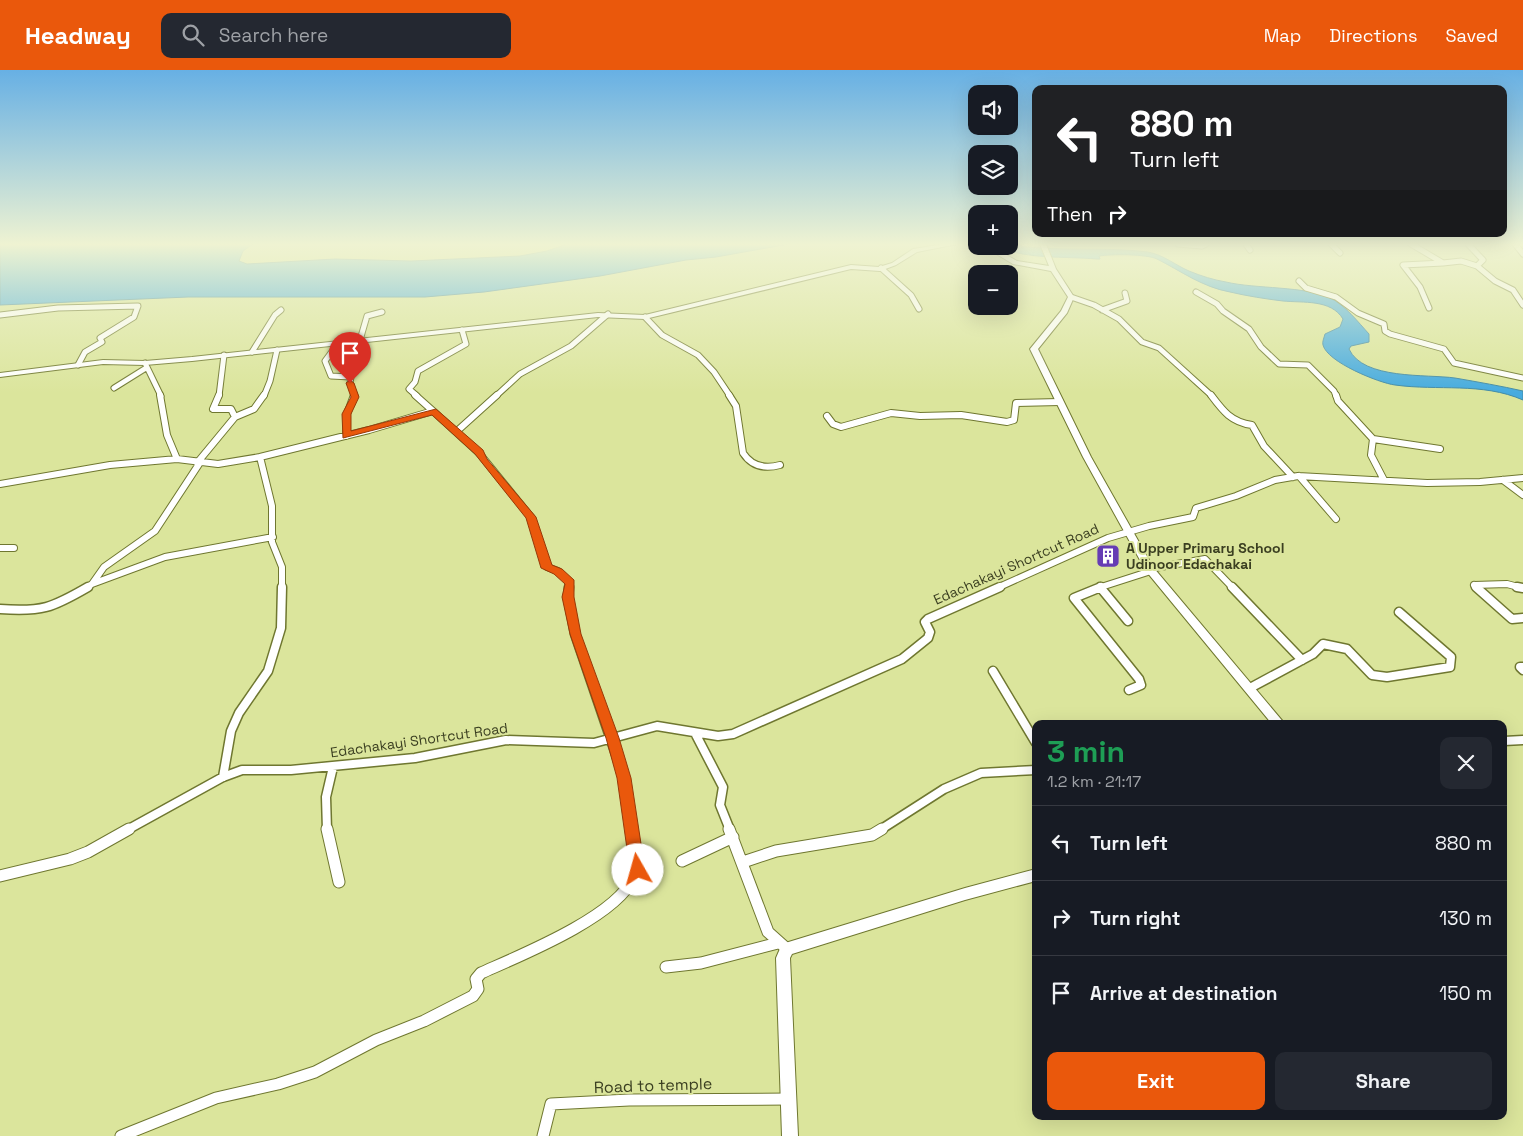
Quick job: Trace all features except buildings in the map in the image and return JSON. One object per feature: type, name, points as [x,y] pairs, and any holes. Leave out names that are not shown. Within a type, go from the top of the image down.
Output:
[{"type":"main road","points":[[0,375],[103,362],[146,366],[339,342],[608,314],[645,317],[741,294]]},
{"type":"main road","points":[[1071,296],[1064,314],[1042,336],[1034,349],[1087,458],[1150,570],[1275,720]]},
{"type":"main road","points":[[790,1136],[790,1099],[782,946],[1032,876]]},
{"type":"street","points":[[909,294],[919,309]]},
{"type":"street","points":[[1102,310],[1127,301],[1125,294]]},
{"type":"street","points":[[1199,294],[1218,304],[1223,311],[1253,332],[1261,347],[1279,364],[1308,365],[1334,391],[1338,401],[1373,439],[1440,449]]},
{"type":"street","points":[[1325,294],[1336,297],[1358,313],[1384,324],[1385,331],[1390,334],[1444,349],[1454,363],[1523,378]]},
{"type":"street","points":[[1423,294],[1429,308]]},
{"type":"street","points":[[1515,294],[1523,305]]},
{"type":"street","points":[[1071,296],[1085,299],[1131,330],[1135,338],[1148,346],[1159,348],[1210,394],[1225,414],[1235,422],[1252,425],[1264,446],[1296,476],[1336,519]]},
{"type":"street","points":[[0,315],[58,308],[138,306],[134,317],[113,328],[100,338],[102,342],[85,352],[78,364]]},
{"type":"street","points":[[252,352],[275,315],[281,310]]},
{"type":"street","points":[[360,340],[367,316],[382,312]]},
{"type":"street","points":[[456,432],[520,374],[571,346],[608,314]]},
{"type":"street","points":[[645,317],[662,335],[698,355],[714,372],[736,406],[743,453],[747,460],[770,468],[780,465]]},
{"type":"street","points":[[121,1136],[216,1098],[278,1084],[315,1072],[376,1040],[424,1021],[473,996],[478,989],[476,979],[481,973],[592,919],[620,895],[634,879],[638,870],[624,778],[613,738],[576,634],[568,597],[570,583],[558,572],[547,568],[531,517],[483,460],[479,452],[409,389],[416,382],[418,371],[468,342],[462,330]]},
{"type":"street","points":[[339,342],[325,361],[331,376],[351,377],[350,383],[355,397],[347,414],[346,436]]},
{"type":"street","points":[[92,584],[104,567],[155,531],[198,464],[235,417],[250,412],[260,401],[272,379],[277,350]]},
{"type":"street","points":[[224,356],[219,397],[213,409],[231,409],[235,417]]},
{"type":"street","points":[[114,388],[146,366],[162,399],[167,435],[177,460]]},
{"type":"street","points":[[827,416],[833,424],[841,427],[891,413],[920,416],[961,415],[1007,422],[1014,420],[1016,403],[1060,402]]},
{"type":"street","points":[[0,484],[95,466],[177,460],[198,464],[234,464],[346,436],[433,411]]},
{"type":"street","points":[[1373,439],[1370,450],[1372,460],[1384,480]]},
{"type":"street","points":[[223,777],[231,731],[238,713],[268,671],[281,628],[282,567],[272,542],[272,506],[260,457]]},
{"type":"street","points":[[1128,531],[1193,517],[1196,508],[1205,504],[1223,501],[1259,486],[1296,476],[1427,483],[1523,478]]},
{"type":"street","points":[[1503,480],[1523,495]]},
{"type":"street","name":"Edachakayi Shortcut Road","points":[[0,876],[70,859],[88,852],[223,777],[242,770],[333,767],[415,758],[506,740],[576,743],[613,738],[657,726],[718,736],[733,734],[879,671],[923,644],[930,632],[925,622],[928,619],[1070,554],[1128,531]]},
{"type":"street","points":[[0,608],[27,611],[57,605],[92,584],[165,557],[273,536]]},
{"type":"street","points":[[0,548],[14,548]]},
{"type":"street","points":[[1128,690],[1140,685],[1139,679],[1074,598],[1150,570],[1205,559],[1302,660]]},
{"type":"street","points":[[1523,588],[1507,584],[1474,585],[1512,619],[1523,618]]},
{"type":"street","points":[[1100,587],[1128,620]]},
{"type":"street","points":[[1250,688],[1313,654],[1323,644],[1347,649],[1372,675],[1387,677],[1450,667],[1451,657],[1399,612]]},
{"type":"street","points":[[993,671],[1032,736]]},
{"type":"street","points":[[695,733],[723,786],[720,805],[768,932],[782,946]]},
{"type":"street","points":[[1507,742],[1523,740]]},
{"type":"street","points":[[333,767],[323,802],[327,836],[339,882]]},
{"type":"street","points":[[743,862],[776,851],[872,835],[944,789],[981,773],[1032,770]]},
{"type":"street","points":[[682,861],[733,838]]},
{"type":"street","points":[[666,967],[701,963],[782,946]]},
{"type":"street","name":"Road to temple","points":[[543,1136],[551,1104],[629,1100],[790,1099]]},
{"type":"water","points":[[0,294],[463,294],[425,297],[188,297],[0,305]]},
{"type":"water","points":[[1237,294],[1320,294],[1341,305],[1369,334],[1369,342],[1351,346],[1349,349],[1356,359],[1368,366],[1397,374],[1455,378],[1515,389],[1523,391],[1523,400],[1507,394],[1476,389],[1395,385],[1354,371],[1334,358],[1323,345],[1325,334],[1340,327],[1343,319],[1338,313],[1331,308],[1316,303]]},
{"type":"place","name":"A Upper Primary School Udinoor Edachakai","points":[[1108,556]]},
{"type":"route","points":[[350,383],[355,397],[349,406],[347,414],[346,436],[433,411],[440,420],[479,452],[483,460],[531,517],[547,568],[565,576],[570,583],[568,597],[576,634],[613,738],[624,778],[638,870]]}]
